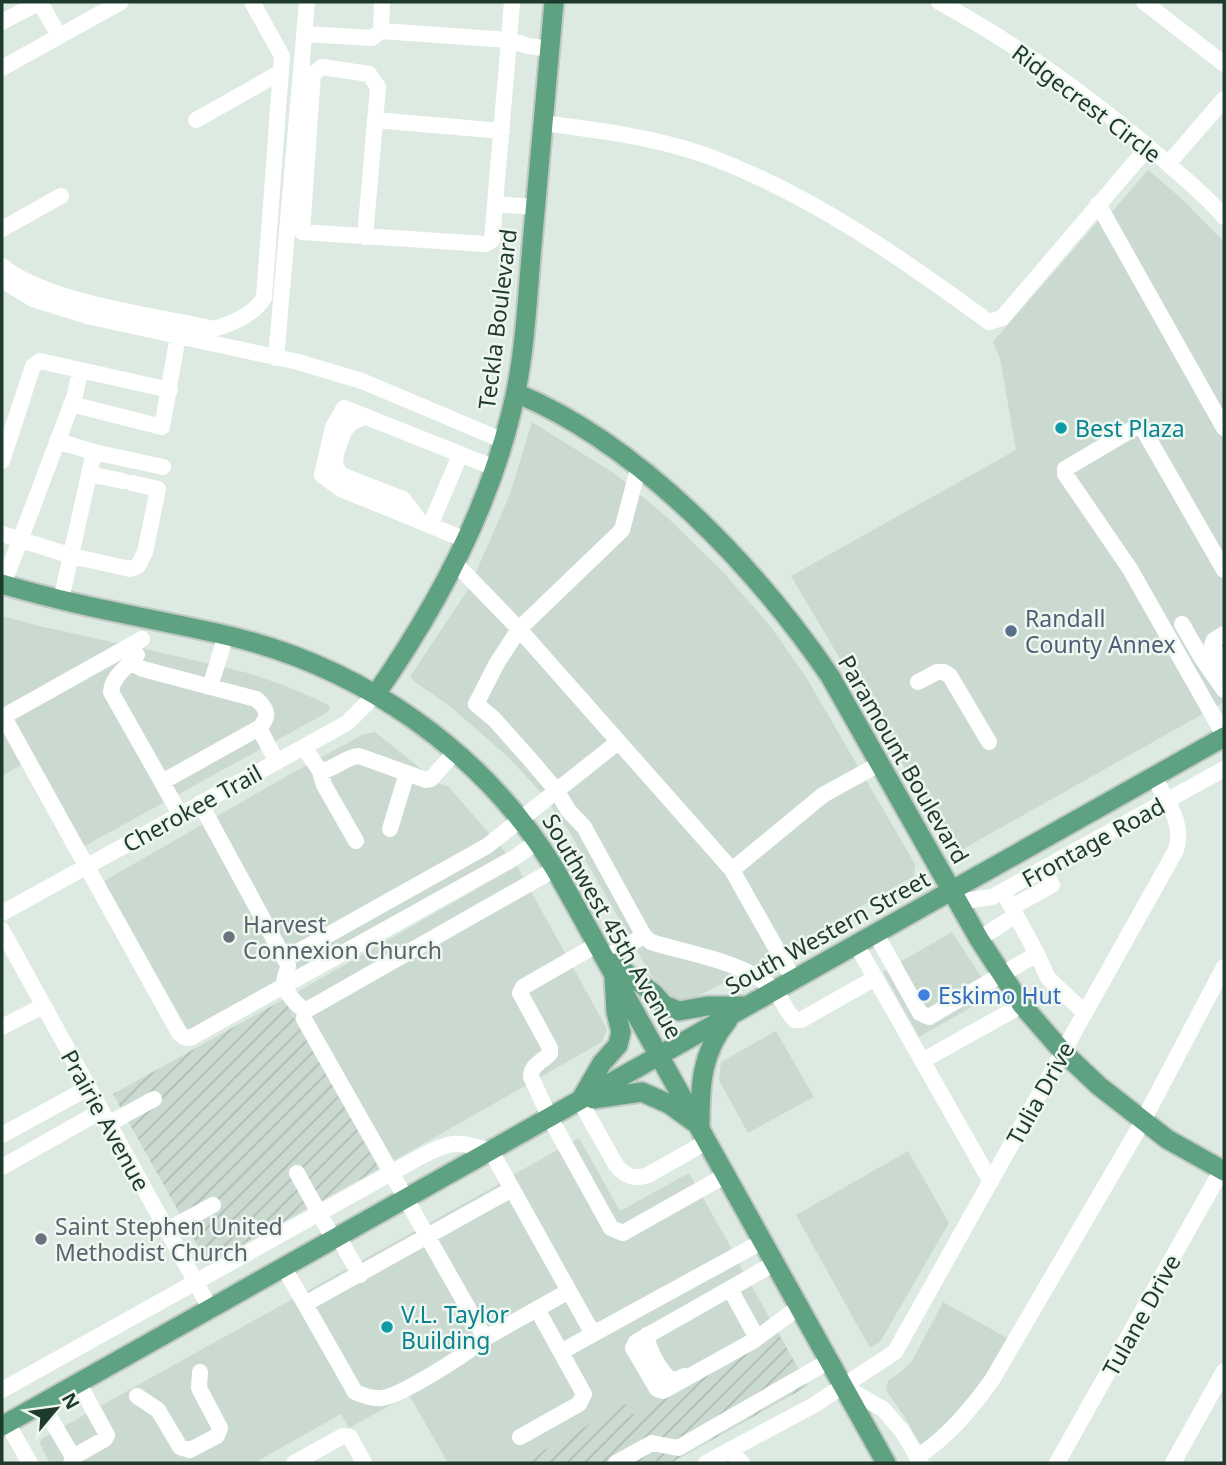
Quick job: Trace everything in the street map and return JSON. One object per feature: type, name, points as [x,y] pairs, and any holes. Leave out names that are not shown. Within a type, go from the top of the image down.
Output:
[{"type":"main road","name":"Teckla Boulevard","points":[[376,694],[400,659],[454,563],[487,495],[516,393],[524,339],[554,2]]},
{"type":"main road","name":"Paramount Boulevard","points":[[516,393],[571,422],[638,469],[714,536],[778,606],[830,676],[979,939],[1023,1005],[1063,1052],[1099,1086],[1167,1139],[1223,1169]]},
{"type":"main road","name":"Southwest 45th Avenue","points":[[3,584],[146,620],[226,635],[280,651],[334,672],[376,694],[434,734],[483,776],[522,819],[555,869],[886,1463]]},
{"type":"main road","name":"South Western Street","points":[[5,1425],[491,1152],[793,978],[954,896],[1224,736]]},
{"type":"main road","points":[[606,958],[653,993],[664,1005],[679,1011],[707,1006],[741,1008]]},
{"type":"main road","points":[[580,1101],[602,1063],[618,1045],[621,1032],[606,958]]},
{"type":"main road","points":[[704,1134],[701,1082],[706,1055],[719,1031],[741,1008]]},
{"type":"main road","points":[[580,1101],[642,1092],[669,1104],[704,1134]]},
{"type":"street","points":[[2,22],[40,2],[59,36]]},
{"type":"street","points":[[2,68],[121,2]]},
{"type":"street","points":[[2,265],[21,277],[60,293],[100,305],[213,329],[223,327],[257,309],[264,298],[282,56],[253,2]]},
{"type":"street","points":[[276,358],[307,2]]},
{"type":"street","points":[[381,31],[382,2]]},
{"type":"street","points":[[365,237],[377,87],[369,74],[322,67],[313,74],[302,232],[365,237],[485,244],[492,240],[512,2]]},
{"type":"street","name":"Ridgecrest Circle","points":[[939,2],[1070,86],[1168,164],[1224,217]]},
{"type":"street","points":[[1144,2],[1224,64]]},
{"type":"street","points":[[304,34],[372,38],[381,31],[509,40],[550,49]]},
{"type":"street","points":[[197,120],[281,72]]},
{"type":"street","points":[[1168,164],[1224,99]]},
{"type":"street","points":[[375,120],[502,131]]},
{"type":"street","points":[[543,122],[627,134],[678,148],[703,155],[786,189],[897,254],[989,321],[1002,318],[1148,147]]},
{"type":"street","points":[[2,229],[61,196]]},
{"type":"street","points":[[495,204],[535,208]]},
{"type":"street","points":[[1098,204],[1224,428]]},
{"type":"street","points":[[2,281],[33,299],[91,317],[276,358],[362,381],[503,441]]},
{"type":"street","points":[[71,404],[162,426],[178,336]]},
{"type":"street","points":[[2,461],[33,366],[40,361],[170,390]]},
{"type":"street","points":[[3,584],[71,404],[71,369]]},
{"type":"street","points":[[466,540],[341,489],[322,475],[333,427],[344,408],[495,468]]},
{"type":"street","points":[[1222,559],[1143,429],[1136,427],[1065,470],[1065,474],[1130,569],[1224,736]]},
{"type":"street","points":[[57,441],[163,467]]},
{"type":"street","points":[[61,600],[94,452]]},
{"type":"street","points":[[425,524],[460,455]]},
{"type":"street","points":[[638,469],[622,530],[519,629],[497,663],[476,704],[495,719],[584,827],[645,936],[651,942],[730,964],[747,972],[774,989],[795,1020],[801,1020],[875,978]]},
{"type":"street","points":[[2,534],[72,556],[130,569],[138,566],[145,552],[158,489],[89,474]]},
{"type":"street","points":[[454,563],[519,629],[732,870],[793,978]]},
{"type":"street","points":[[146,620],[138,652],[116,678],[111,692],[180,814]]},
{"type":"street","points":[[1182,624],[1201,657],[1224,684]]},
{"type":"street","points":[[1224,634],[1214,640],[1212,645],[1224,666]]},
{"type":"street","points":[[211,687],[226,635]]},
{"type":"street","points":[[142,639],[8,714],[6,721],[184,1037],[190,1038],[514,858],[538,841]]},
{"type":"street","points":[[131,663],[143,669],[256,699],[267,713],[265,721],[259,727],[162,782]]},
{"type":"street","points":[[918,682],[937,672],[944,671],[950,676],[989,743]]},
{"type":"street","name":"Cherokee Trail","points":[[2,913],[347,723],[376,694]]},
{"type":"street","points":[[259,727],[277,762]]},
{"type":"street","points":[[285,959],[487,846],[618,742]]},
{"type":"street","points":[[304,747],[324,771],[324,785],[360,839]]},
{"type":"street","points":[[324,771],[351,756],[359,755],[426,780],[431,779],[455,752]]},
{"type":"street","points":[[732,870],[823,795],[881,763]]},
{"type":"street","name":"Frontage Road","points":[[954,896],[992,897],[1224,769]]},
{"type":"street","points":[[390,829],[407,773]]},
{"type":"street","name":"Tulia Drive","points":[[706,1463],[814,1405],[895,1352],[1176,850],[1180,838],[1178,823],[1154,777]]},
{"type":"street","points":[[200,803],[285,959],[288,965],[285,985],[296,1004],[305,1012]]},
{"type":"street","points":[[305,1012],[555,869]]},
{"type":"street","points":[[979,939],[1052,885],[1044,869]]},
{"type":"street","points":[[1003,891],[1048,978],[1085,1013]]},
{"type":"street","name":"Prairie Avenue","points":[[2,930],[211,1310]]},
{"type":"street","points":[[876,934],[920,1013],[925,1017],[1037,954]]},
{"type":"street","points":[[645,936],[606,958],[523,988],[520,993],[550,1048],[547,1057],[531,1071],[537,1091],[611,1228],[616,1232],[623,1233],[726,1175]]},
{"type":"street","points":[[856,944],[991,1182]]},
{"type":"street","points":[[919,1460],[964,1416],[992,1380],[1143,1121],[1224,967]]},
{"type":"street","points":[[922,1061],[1023,1005]]},
{"type":"street","points":[[2,1027],[43,1006]]},
{"type":"street","points":[[305,1012],[304,1019],[485,1338]]},
{"type":"street","points":[[2,1135],[88,1088]]},
{"type":"street","points":[[2,1167],[105,1117],[154,1098]]},
{"type":"street","points":[[580,1101],[616,1165],[630,1177],[648,1175],[704,1134]]},
{"type":"street","points":[[2,1391],[392,1173],[438,1148],[460,1142],[491,1152],[593,1334]]},
{"type":"street","name":"Tulane Drive","points":[[1057,1463],[1223,1169]]},
{"type":"street","points":[[297,1173],[360,1275]]},
{"type":"street","points":[[305,1304],[512,1189]]},
{"type":"street","points":[[167,1230],[214,1205]]},
{"type":"street","points":[[561,1352],[763,1241]]},
{"type":"street","points":[[775,1263],[636,1342],[633,1348],[657,1389],[663,1391],[750,1342],[799,1307]]},
{"type":"street","points":[[284,1268],[355,1392],[383,1398],[471,1351],[485,1338],[569,1291]]},
{"type":"street","points":[[730,1289],[750,1342]]},
{"type":"street","points":[[520,1437],[579,1404],[584,1394],[537,1309]]},
{"type":"street","points":[[616,1463],[652,1443],[678,1448],[829,1360]]},
{"type":"street","points":[[1173,1463],[1224,1371]]},
{"type":"street","points":[[137,1396],[158,1410],[180,1447],[190,1450],[218,1436],[220,1428],[198,1388],[200,1372]]},
{"type":"street","points":[[42,1404],[72,1460],[105,1440],[107,1435],[79,1384]]},
{"type":"street","name":"Southwest 45th Avenue","points":[[843,1385],[883,1409],[902,1431],[919,1460]]},
{"type":"street","points":[[5,1425],[30,1463]]},
{"type":"street","points":[[293,1463],[343,1436],[349,1437],[364,1463]]},
{"type":"street","points":[[730,1450],[742,1463]]},
{"type":"shaded area","points":[[1148,170],[1182,199],[1224,242],[1224,415],[1109,215]]},
{"type":"shaded area","points":[[1099,220],[1224,440],[1224,702],[963,849],[952,845],[912,772],[905,769],[791,576],[1016,450],[1000,358],[993,342]]},
{"type":"shaded area","points":[[532,422],[615,474],[668,518],[724,573],[771,627],[806,677],[915,864],[914,876],[759,965],[688,1001],[679,1000],[667,993],[651,975],[569,831],[538,789],[506,755],[447,704],[412,680],[411,675],[469,588],[510,494]]},
{"type":"shaded area","points":[[2,616],[39,626],[121,644],[2,711]]},
{"type":"shaded area","points":[[137,647],[248,673],[286,686],[327,704],[330,708],[328,712],[81,848],[13,726],[15,716]]},
{"type":"shaded area","points":[[2,728],[23,764],[2,776]]},
{"type":"shaded area","points":[[375,732],[440,784],[449,787],[507,854],[190,1034],[104,881],[292,773],[364,734]]},
{"type":"shaded area","points":[[517,866],[607,1029],[602,1042],[379,1169],[285,999]]},
{"type":"shaded area","points":[[952,932],[993,995],[919,1037],[883,972]]},
{"type":"shaded area","points":[[284,999],[379,1169],[211,1262],[205,1259],[113,1094]]},
{"type":"shaded area","points":[[776,1031],[814,1097],[748,1133],[719,1080],[721,1062]]},
{"type":"shaded area","points":[[579,1138],[620,1211],[689,1173],[733,1251],[604,1323],[592,1320],[511,1176]]},
{"type":"shaded area","points":[[908,1151],[949,1223],[880,1342],[870,1348],[796,1215]]},
{"type":"shaded area","points":[[501,1183],[592,1344],[738,1262],[801,1373],[632,1416],[625,1405],[521,1463],[448,1463],[409,1395],[349,1428],[341,1414],[254,1463],[50,1463],[40,1444],[41,1439]]},
{"type":"shaded area","points":[[943,1302],[1009,1339],[988,1378],[962,1411],[921,1446],[886,1390],[888,1381],[912,1361]]},
{"type":"shaded area","points":[[778,1333],[808,1386],[671,1463],[521,1463],[626,1404],[633,1415]]},
{"type":"place","name":"Best Plaza","points":[[1061,428]]},
{"type":"place","name":"Randall County Annex","points":[[1011,631]]},
{"type":"place","name":"Harvest Connexion Church","points":[[229,937]]},
{"type":"place","name":"Eskimo Hut","points":[[924,995]]},
{"type":"place","name":"Saint Stephen United Methodist Church","points":[[41,1239]]},
{"type":"place","name":"V.L. Taylor Building","points":[[387,1327]]}]
